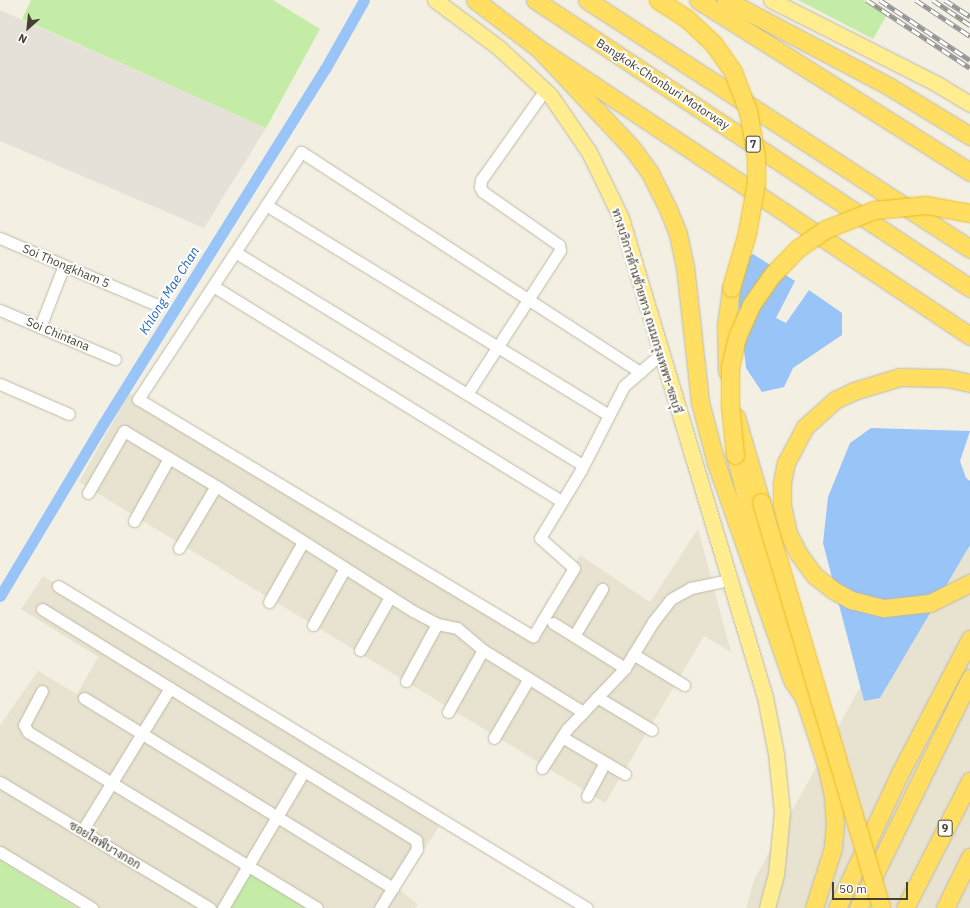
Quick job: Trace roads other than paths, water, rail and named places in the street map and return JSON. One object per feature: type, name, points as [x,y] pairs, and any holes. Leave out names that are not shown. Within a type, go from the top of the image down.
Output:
[{"type":"highway","points":[[475,0],[538,48],[970,336]]},
{"type":"highway","name":"Bangkok-Chonburi Motorway","points":[[535,0],[970,288]]},
{"type":"highway","points":[[587,0],[970,249]]},
{"type":"highway","points":[[658,0],[686,18],[713,43],[732,72],[748,111],[756,157],[756,182],[752,210],[728,307],[726,352],[730,396],[881,908]]},
{"type":"highway","points":[[698,0],[970,172]]},
{"type":"highway","points":[[726,0],[890,87],[970,136]]},
{"type":"highway","points":[[538,48],[632,148],[649,171],[668,209],[678,234],[685,266],[700,402],[716,463],[792,680],[804,698],[827,768],[836,823],[833,848],[814,908]]},
{"type":"highway","points":[[804,698],[804,684],[796,653],[750,514],[735,455],[730,405],[730,368],[737,337],[746,318],[772,274],[797,249],[826,228],[874,210],[926,205],[970,212]]},
{"type":"highway","points":[[970,383],[947,378],[900,378],[854,391],[835,400],[805,427],[786,462],[782,483],[782,505],[788,533],[798,553],[814,575],[833,590],[851,600],[884,608],[930,602],[970,583]]},
{"type":"highway","points":[[837,908],[901,771],[970,639]]},
{"type":"highway","points":[[858,908],[970,678]]},
{"type":"highway","name":"9","points":[[905,908],[920,876],[970,781]]},
{"type":"highway","points":[[948,901],[970,857]]},
{"type":"main road","name":"ทางบริการด้านซ้ายทาง ถนนกรุงเทพฯ-ชลบุรี","points":[[435,0],[498,46],[545,90],[589,152],[621,218],[765,697],[776,754],[782,812],[776,874],[767,908]]},
{"type":"main road","points":[[772,0],[937,84],[970,104]]},
{"type":"street","points":[[467,394],[560,250],[559,245],[483,192],[480,187],[481,180],[545,90]]},
{"type":"street","points":[[640,372],[301,152],[138,399],[534,636],[574,568],[540,538],[583,465],[624,386],[662,353]]},
{"type":"street","points":[[266,205],[609,415]]},
{"type":"street","name":"Soi Thongkham 5","points":[[0,238],[155,304]]},
{"type":"street","points":[[235,252],[583,465]]},
{"type":"street","points":[[40,327],[64,265]]},
{"type":"street","points":[[213,286],[561,501]]},
{"type":"street","name":"Soi Chintana","points":[[0,310],[115,359]]},
{"type":"street","points":[[0,384],[69,414]]},
{"type":"street","points":[[88,493],[124,431],[216,486],[390,597],[437,624],[457,628],[483,650],[583,712]]},
{"type":"street","points":[[134,521],[169,458]]},
{"type":"street","points":[[179,548],[216,486]]},
{"type":"street","points":[[269,602],[303,542]]},
{"type":"street","points":[[313,625],[345,568]]},
{"type":"street","points":[[542,768],[562,737],[583,712],[625,668],[653,622],[671,599],[691,588],[729,580]]},
{"type":"street","points":[[58,586],[587,908]]},
{"type":"street","points":[[574,636],[602,589]]},
{"type":"street","points":[[360,650],[390,597]]},
{"type":"street","points":[[42,609],[416,840],[417,849],[380,908]]},
{"type":"street","points":[[553,623],[625,668]]},
{"type":"street","points":[[406,681],[437,624]]},
{"type":"street","points":[[448,712],[483,650]]},
{"type":"street","points":[[633,654],[684,685]]},
{"type":"street","points":[[494,738],[529,678]]},
{"type":"street","points":[[82,831],[170,688]]},
{"type":"street","points":[[42,691],[24,728],[317,908]]},
{"type":"street","points":[[597,697],[652,730]]},
{"type":"street","points":[[84,698],[393,888]]},
{"type":"street","points":[[562,737],[625,774]]},
{"type":"street","points":[[587,796],[605,762]]},
{"type":"street","points":[[223,908],[304,771]]},
{"type":"street","name":"ซอยไลฟ์บางกอก","points":[[0,782],[210,908]]},
{"type":"street","points":[[0,852],[92,908]]},
{"type":"water","points":[[753,254],[795,281],[776,318],[786,323],[809,290],[842,313],[842,335],[793,368],[784,387],[762,392],[746,368],[734,265]]},
{"type":"water","points":[[871,428],[970,431],[960,461],[966,478],[970,481],[970,545],[880,698],[864,701],[823,543],[828,497],[850,443]]},
{"type":"waterway","name":"Khlong Mae Chan","points":[[0,596],[103,424],[325,69],[364,0]]},
{"type":"railway","points":[[867,0],[970,68]]},
{"type":"railway","points":[[880,0],[970,60]]},
{"type":"railway","points":[[916,0],[970,36]]},
{"type":"railway","points":[[933,0],[970,25]]},
{"type":"railway","points":[[945,0],[970,16]]}]
